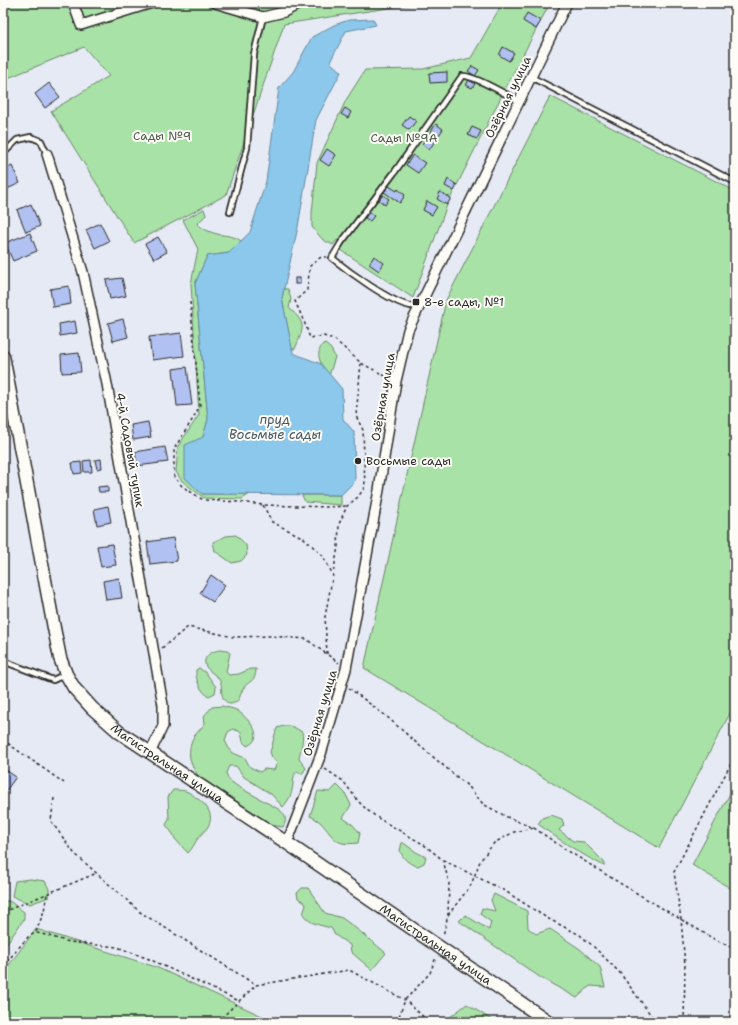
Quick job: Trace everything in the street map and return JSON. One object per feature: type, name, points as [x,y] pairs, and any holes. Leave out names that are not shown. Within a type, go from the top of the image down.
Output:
[{"type":"street","points":[[73,3],[81,25],[152,3]]},
{"type":"street","points":[[215,3],[263,18],[284,12],[301,3]]},
{"type":"street","name":"Озёрная улица","points":[[287,843],[321,754],[343,683],[380,490],[396,381],[408,330],[567,3]]},
{"type":"street","name":"4-й Садовый тупик","points":[[46,154],[82,272],[105,376],[163,705],[163,726],[150,753]]},
{"type":"street","name":"Магистральная улица","points":[[3,356],[60,658],[66,674],[74,688],[92,708],[119,732],[287,843],[549,1022]]},
{"type":"lane","points":[[230,212],[247,148],[254,54],[263,18]]},
{"type":"lane","points":[[420,306],[410,306],[396,301],[348,271],[332,258],[341,243],[394,173],[462,76],[475,79],[519,101]]},
{"type":"lane","points":[[531,77],[735,182]]},
{"type":"lane","points":[[3,152],[17,140],[32,137],[41,141],[46,154]]},
{"type":"lane","points":[[3,661],[53,680],[66,674]]},
{"type":"path","points":[[332,258],[320,257],[310,266],[307,290],[295,301],[310,338],[323,336],[334,338],[361,363],[396,381]]},
{"type":"path","points":[[190,302],[200,405],[174,449],[174,477],[182,486],[203,500],[263,505],[328,507],[347,506]]},
{"type":"path","points":[[327,654],[325,617],[338,547],[339,524],[347,506],[358,497],[365,486],[363,430],[356,416],[361,363]]},
{"type":"path","points":[[263,505],[272,522],[304,538],[323,556],[332,573]]},
{"type":"path","points":[[154,655],[188,628],[233,637],[269,636],[306,639],[346,669]]},
{"type":"path","points":[[343,683],[386,716],[469,787],[483,804],[534,828],[565,849],[681,919],[735,949]]},
{"type":"path","points":[[3,740],[64,783]]},
{"type":"path","points":[[321,754],[326,769],[343,781],[367,810],[381,820],[423,844],[443,860],[510,894],[547,918],[580,936],[593,946],[629,984],[656,1022]]},
{"type":"path","points":[[684,1022],[685,965],[681,919],[674,872],[735,756]]},
{"type":"path","points":[[54,798],[51,821],[74,853],[140,912],[256,985]]},
{"type":"path","points":[[448,916],[465,895],[471,885],[480,861],[494,843],[514,832],[534,828]]},
{"type":"path","points":[[397,1022],[405,1000],[430,973],[440,947],[448,916],[449,883],[443,860]]},
{"type":"path","points":[[3,912],[97,873]]},
{"type":"path","points":[[36,933],[44,911],[47,894]]},
{"type":"path","points":[[3,966],[29,936],[36,933],[69,942],[117,947],[149,959],[239,1001]]},
{"type":"path","points":[[217,1022],[256,985],[349,970],[405,1000],[429,1022]]},
{"type":"green space","name":"Сады №9","points":[[3,3],[421,3],[284,24],[226,195],[134,243],[51,111],[109,76],[84,47],[3,80]]},
{"type":"green space","name":"Сады №9А","points":[[501,3],[550,3],[447,205],[413,298],[341,250],[344,245],[337,240],[333,245],[323,240],[312,227],[317,163],[346,100],[365,70],[423,69],[471,58]]},
{"type":"green space","points":[[550,96],[735,191],[735,704],[659,848],[364,668],[446,300]]},
{"type":"green space","points":[[204,209],[206,215],[197,224],[211,232],[232,237],[241,241],[229,253],[207,256],[195,284],[208,419],[203,437],[202,494],[250,494],[242,499],[204,498],[182,481],[176,472],[178,446],[199,415],[191,284],[198,249],[183,220]]},
{"type":"green space","points":[[284,289],[288,289],[291,299],[289,308],[299,318],[302,326],[302,331],[295,349],[292,349],[282,298]]},
{"type":"green space","points":[[324,343],[331,349],[335,357],[329,376],[321,364],[319,356],[319,351]]},
{"type":"green space","points":[[302,495],[341,495],[341,505],[305,502]]},
{"type":"green space","points":[[236,535],[246,545],[247,555],[241,561],[232,563],[215,551],[213,542],[226,536]]},
{"type":"green space","points":[[220,650],[230,653],[226,672],[229,675],[239,674],[250,669],[256,669],[255,677],[245,686],[239,699],[233,704],[229,704],[225,701],[222,695],[221,683],[219,679],[207,668],[205,664],[206,658],[210,653]]},
{"type":"green space","points":[[199,668],[206,673],[216,687],[215,693],[209,696],[203,692],[198,681],[196,670]]},
{"type":"green space","points":[[222,706],[238,711],[251,723],[254,728],[256,733],[255,738],[253,742],[247,746],[243,742],[241,732],[233,729],[228,732],[225,740],[233,753],[245,758],[250,767],[260,772],[264,769],[274,770],[277,763],[270,752],[277,728],[290,726],[302,732],[299,759],[306,768],[302,774],[297,771],[295,773],[291,795],[283,807],[271,794],[244,777],[236,766],[229,766],[226,773],[229,780],[237,786],[280,810],[284,814],[285,818],[283,827],[276,826],[219,793],[202,780],[195,771],[191,762],[190,752],[192,740],[205,723],[204,716],[212,707]]},
{"type":"green space","points":[[735,784],[735,891],[692,865]]},
{"type":"green space","points":[[337,785],[345,793],[351,805],[343,818],[352,824],[360,833],[358,843],[350,844],[339,842],[320,822],[310,816],[318,791],[330,792]]},
{"type":"green space","points":[[173,790],[185,791],[192,794],[205,805],[210,816],[207,828],[188,853],[175,839],[166,825],[169,819],[168,797]]},
{"type":"green space","points":[[551,815],[562,819],[564,825],[559,830],[573,841],[584,842],[604,862],[604,866],[554,836],[538,824],[542,818]]},
{"type":"green space","points":[[402,842],[426,857],[424,863],[418,866],[409,863],[400,851]]},
{"type":"green space","points":[[30,879],[45,881],[49,889],[49,897],[30,904],[12,896],[15,881]]},
{"type":"green space","points":[[302,888],[308,888],[325,913],[342,918],[386,953],[372,970],[351,952],[350,945],[335,935],[331,928],[315,924],[305,917],[303,914],[306,905],[298,898],[297,893]]},
{"type":"green space","points":[[494,894],[527,911],[528,928],[536,934],[550,929],[580,949],[600,967],[605,987],[590,986],[577,998],[541,978],[459,921],[465,915],[489,930],[491,922],[480,914],[482,908],[495,911],[491,900]]},
{"type":"green space","points":[[3,900],[11,902],[24,912],[24,919],[3,949]]},
{"type":"green space","points":[[36,929],[156,967],[275,1022],[3,1022],[3,973]]},
{"type":"green space","points":[[467,1004],[495,1022],[449,1022],[446,1020]]},
{"type":"water","name":"пруд Восьмые сады","points":[[373,19],[376,25],[346,31],[330,62],[341,72],[316,120],[298,227],[282,298],[293,353],[321,364],[342,389],[343,419],[354,432],[355,481],[341,495],[202,494],[185,478],[185,445],[203,437],[208,419],[195,284],[207,256],[229,253],[250,232],[266,181],[279,88],[293,72],[312,37],[334,25],[349,20]]},
{"type":"building","points":[[527,13],[541,21],[536,29],[523,21]]},
{"type":"building","points":[[503,47],[514,53],[509,61],[499,55]]},
{"type":"building","points":[[472,66],[479,70],[475,76],[468,71]]},
{"type":"building","points":[[447,72],[447,82],[430,83],[429,73]]},
{"type":"building","points":[[469,80],[475,84],[472,88],[466,85]]},
{"type":"building","points":[[49,83],[60,97],[45,108],[35,94]]},
{"type":"building","points":[[345,108],[351,112],[348,118],[341,114]]},
{"type":"building","points":[[409,116],[416,121],[409,130],[402,125]]},
{"type":"building","points":[[436,124],[443,129],[429,150],[422,144]]},
{"type":"building","points":[[472,127],[481,131],[477,139],[468,135]]},
{"type":"building","points":[[327,149],[336,155],[329,166],[320,160]]},
{"type":"building","points":[[413,155],[425,163],[418,173],[406,165]]},
{"type":"building","points":[[12,166],[20,183],[3,191],[3,170]]},
{"type":"building","points":[[448,179],[457,185],[454,191],[445,186]]},
{"type":"building","points":[[389,186],[397,191],[398,189],[405,195],[400,203],[384,192]]},
{"type":"building","points":[[440,192],[451,198],[447,205],[437,199]]},
{"type":"building","points":[[383,195],[389,199],[385,205],[379,200]]},
{"type":"building","points":[[427,201],[437,207],[432,215],[423,210]]},
{"type":"building","points":[[31,204],[40,226],[26,232],[17,210]]},
{"type":"building","points":[[369,212],[374,216],[370,221],[365,218]]},
{"type":"building","points":[[100,223],[109,241],[95,248],[86,230]]},
{"type":"building","points":[[30,233],[37,251],[13,261],[5,243]]},
{"type":"building","points":[[158,237],[167,252],[154,259],[145,244]]},
{"type":"building","points":[[374,256],[384,263],[379,271],[369,264]]},
{"type":"building","points":[[122,278],[126,296],[110,299],[106,280]]},
{"type":"building","points":[[295,278],[300,278],[300,284],[295,284]]},
{"type":"building","points":[[69,286],[71,304],[53,307],[50,289]]},
{"type":"building","points":[[123,319],[128,337],[113,341],[108,323]]},
{"type":"building","points":[[75,321],[77,333],[60,336],[59,324]]},
{"type":"building","points":[[181,333],[184,356],[152,360],[149,337]]},
{"type":"building","points":[[79,353],[81,372],[62,373],[61,355]]},
{"type":"building","points":[[187,367],[192,405],[177,406],[173,369]]},
{"type":"building","points":[[148,422],[151,437],[133,440],[131,425]]},
{"type":"building","points":[[165,447],[168,462],[137,466],[135,452]]},
{"type":"building","points":[[101,459],[102,468],[97,469],[95,460]]},
{"type":"building","points":[[91,460],[92,472],[84,472],[83,461]]},
{"type":"building","points":[[81,462],[82,473],[74,474],[72,463]]},
{"type":"building","points":[[108,486],[108,492],[99,492],[98,487]]},
{"type":"building","points":[[108,506],[111,522],[97,525],[94,509]]},
{"type":"building","points":[[173,538],[177,561],[150,564],[147,542]]},
{"type":"building","points":[[112,544],[116,565],[101,567],[97,546]]},
{"type":"building","points":[[211,575],[225,585],[213,602],[200,593]]},
{"type":"building","points":[[119,578],[122,598],[106,600],[103,581]]},
{"type":"building","points":[[3,768],[16,777],[5,792],[3,791]]},
{"type":"place","name":"8-е сады, №1","points":[[416,302]]},
{"type":"place","name":"Восьмые сады","points":[[358,461]]}]
